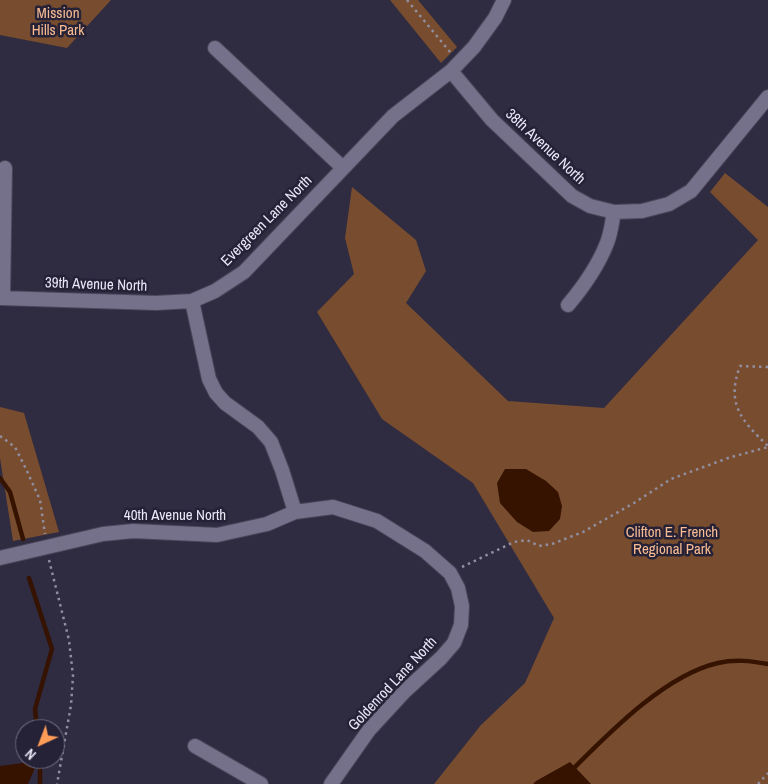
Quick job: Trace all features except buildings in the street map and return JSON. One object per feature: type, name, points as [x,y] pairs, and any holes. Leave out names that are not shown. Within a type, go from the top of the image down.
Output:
[{"type":"street","name":"Evergreen Lane North","points":[[192,300],[214,291],[244,272],[393,116],[455,67],[474,47],[496,18],[504,0]]},
{"type":"street","points":[[215,48],[342,168]]},
{"type":"street","name":"38th Avenue North","points":[[455,67],[492,120],[572,196],[590,206],[614,212],[642,211],[669,204],[691,191],[768,97]]},
{"type":"street","points":[[2,298],[5,168]]},
{"type":"street","points":[[568,305],[589,279],[600,259],[608,240],[614,212]]},
{"type":"street","name":"39th Avenue North","points":[[2,298],[156,303],[192,300]]},
{"type":"street","points":[[192,300],[209,379],[216,393],[225,403],[258,427],[271,442],[295,512]]},
{"type":"street","name":"40th Avenue North","points":[[0,558],[103,534],[133,531],[217,536],[267,524],[295,512],[333,507],[377,521],[425,551],[450,573]]},
{"type":"street","name":"Goldenrod Lane North","points":[[331,784],[369,730],[405,691],[441,658],[454,642],[461,625],[462,606],[458,588],[450,573]]},
{"type":"street","points":[[194,746],[261,784]]},
{"type":"path","points":[[407,0],[455,67]]},
{"type":"path","points":[[450,573],[514,542],[527,540],[539,546],[552,544],[583,532],[671,479],[728,458],[768,446],[748,427],[737,409],[734,382],[740,366],[768,367]]},
{"type":"path","points":[[0,436],[15,447],[40,500],[47,548],[69,640],[74,676],[71,705],[57,784]]},
{"type":"path","points":[[758,784],[768,773]]},
{"type":"green space","name":"Mission Hills Park","points":[[0,0],[111,0],[67,48],[0,35]]},
{"type":"green space","points":[[390,0],[418,0],[457,47],[441,63]]},
{"type":"green space","name":"Clifton E. French Regional Park","points":[[725,173],[768,207],[768,784],[434,784],[481,725],[525,683],[554,618],[473,483],[382,419],[317,312],[354,274],[345,238],[352,187],[416,240],[426,271],[406,303],[508,401],[604,408],[758,240],[710,192]]},
{"type":"green space","points":[[0,407],[24,413],[59,532],[13,541],[0,458]]},
{"type":"shaded area","points":[[505,469],[526,469],[546,481],[558,492],[562,506],[560,519],[549,531],[533,532],[517,522],[500,503],[497,483]]},
{"type":"shaded area","points":[[570,762],[591,784],[533,784],[536,781]]},
{"type":"shaded area","points":[[15,764],[15,769],[35,769],[28,784],[0,784],[0,766]]},
{"type":"waterway","points":[[0,478],[10,492],[23,539]]},
{"type":"waterway","points":[[29,578],[52,649],[35,709],[36,719]]},
{"type":"waterway","points":[[571,771],[620,723],[658,692],[678,680],[718,663],[743,661],[768,664]]},
{"type":"waterway","points":[[40,769],[40,784]]}]
